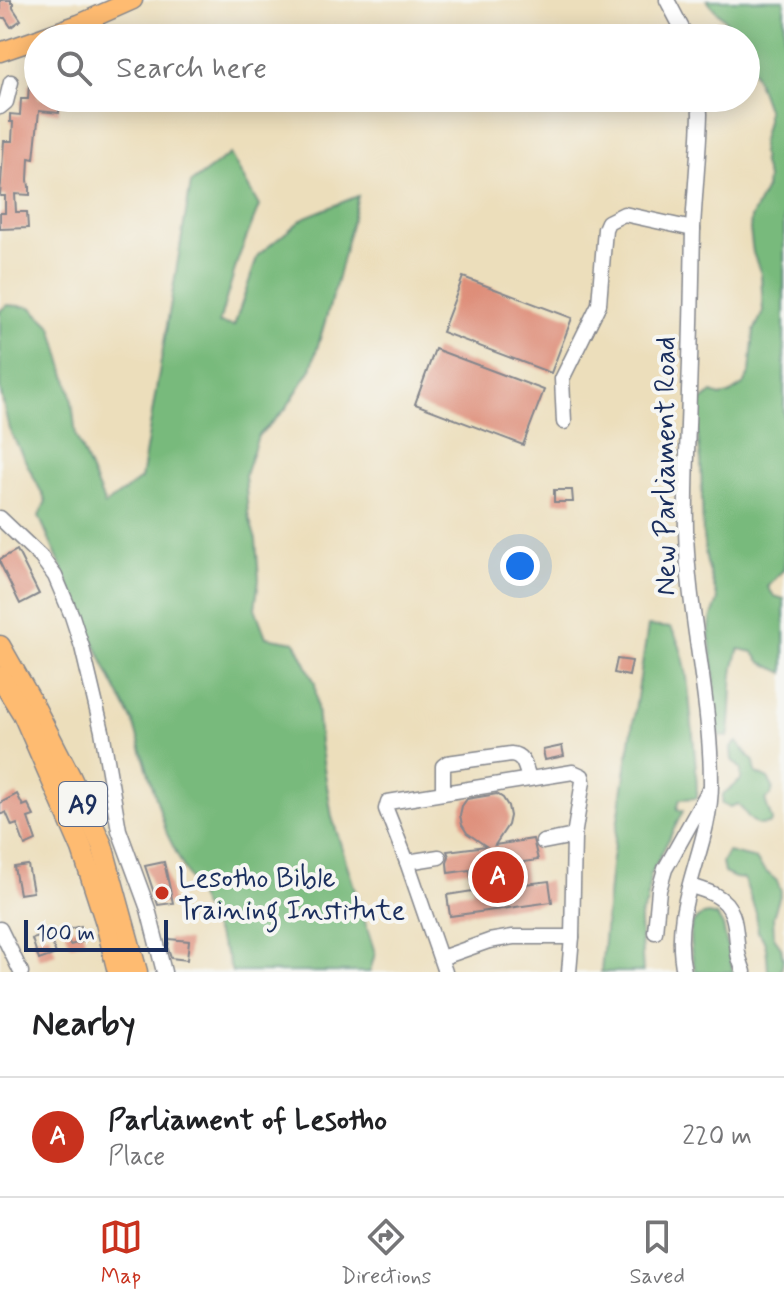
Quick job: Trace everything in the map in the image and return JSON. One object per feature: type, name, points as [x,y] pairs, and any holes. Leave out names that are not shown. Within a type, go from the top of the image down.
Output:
[{"type":"highway","name":"A9","points":[[0,646],[48,734],[102,845],[137,972]]},
{"type":"highway","name":"A9","points":[[0,677],[23,714],[82,849],[118,972]]},
{"type":"main road","points":[[79,24],[133,0]]},
{"type":"main road","points":[[0,52],[24,43]]},
{"type":"street","points":[[667,0],[680,24]]},
{"type":"street","points":[[0,107],[6,102],[11,82]]},
{"type":"street","name":"New Parliament Road","points":[[684,972],[679,938],[682,913],[708,818],[711,786],[710,740],[689,581],[686,532],[686,448],[699,112]]},
{"type":"street","points":[[564,422],[562,379],[599,304],[608,222],[624,214],[693,229]]},
{"type":"street","points":[[0,518],[41,557],[55,576],[72,616],[102,731],[119,830],[148,909],[164,972]]},
{"type":"street","points":[[443,793],[443,766],[447,763],[517,754],[522,758],[529,778]]},
{"type":"street","points":[[569,972],[572,937],[574,836],[582,776],[573,772],[529,778],[392,801],[386,806],[443,965],[489,941],[513,937],[572,937]]},
{"type":"street","points":[[655,932],[659,890],[665,869],[711,786]]},
{"type":"street","points":[[543,842],[574,836]]},
{"type":"street","points":[[407,862],[439,857]]},
{"type":"street","points":[[690,886],[725,902],[732,913],[737,929],[738,956],[744,972]]},
{"type":"street","points":[[0,929],[21,972]]},
{"type":"green space","points":[[707,0],[784,0],[784,569],[768,587],[774,596],[784,599],[784,673],[761,662],[753,652],[739,649],[733,671],[728,737],[720,736],[717,726],[709,636],[718,600],[703,537],[697,429],[700,402],[712,393],[720,396],[729,394],[744,384],[750,372],[754,331],[763,312],[761,274],[753,253],[751,218],[766,189],[767,178],[761,144],[767,109],[760,90],[760,24],[728,24]]},
{"type":"green space","points":[[230,154],[259,206],[238,259],[219,323],[234,326],[258,255],[305,217],[358,196],[311,369],[285,410],[258,436],[245,475],[259,579],[255,608],[266,637],[295,642],[315,683],[320,743],[332,817],[375,953],[370,972],[232,972],[167,834],[133,722],[108,673],[39,516],[46,501],[9,429],[0,389],[0,311],[7,305],[31,307],[52,327],[71,393],[76,436],[105,505],[141,479],[191,183]]},
{"type":"green space","points":[[648,626],[671,628],[684,659],[697,798],[680,799],[677,809],[683,811],[650,876],[647,903],[640,916],[643,972],[601,972],[611,865]]},
{"type":"green space","points":[[737,742],[754,762],[756,773],[768,779],[773,787],[771,796],[765,800],[772,820],[769,824],[758,825],[738,804],[730,807],[722,804],[723,794],[741,780],[741,769],[732,760],[731,748]]},
{"type":"green space","points":[[728,852],[756,859],[777,881],[781,892],[773,917],[774,937],[781,947],[783,959],[781,972],[768,972],[765,945],[758,932],[756,913],[744,879],[724,873],[722,862]]},
{"type":"green space","points":[[708,914],[717,916],[723,926],[733,972],[696,972],[690,946],[691,929],[694,922]]},
{"type":"building","points":[[0,0],[11,0],[21,20],[11,27],[5,18],[0,18]]},
{"type":"building","points":[[21,99],[24,99],[24,112],[39,112],[34,159],[29,158],[30,195],[15,194],[16,212],[27,212],[28,228],[0,229],[0,213],[5,213],[5,196],[0,196],[4,141],[12,141],[13,122],[10,122],[10,114],[20,115]]},
{"type":"building","points":[[463,277],[572,318],[551,373],[442,332]]},
{"type":"building","points":[[435,349],[544,390],[523,445],[415,404]]},
{"type":"building","points":[[554,490],[572,490],[573,502],[554,502]]},
{"type":"building","points":[[17,550],[39,594],[20,604],[0,563],[0,559]]},
{"type":"building","points":[[617,659],[632,661],[629,676],[614,673]]},
{"type":"building","points":[[562,746],[564,756],[545,760],[543,750]]},
{"type":"building","points":[[17,794],[23,806],[28,804],[34,816],[28,818],[36,841],[25,846],[17,824],[12,826],[6,812],[0,815],[0,803]]},
{"type":"building","points":[[497,794],[508,806],[510,816],[495,845],[533,839],[538,860],[523,862],[526,884],[549,881],[552,902],[450,916],[447,895],[473,891],[470,870],[448,873],[447,851],[486,846],[467,833],[462,825],[462,806],[467,799]]},
{"type":"building","points":[[164,862],[173,903],[158,905],[145,866]]},
{"type":"building","points":[[28,865],[33,892],[19,894],[14,867]]},
{"type":"building","points":[[81,926],[85,941],[70,945],[65,930]]},
{"type":"building","points":[[49,934],[56,954],[39,960],[32,939]]},
{"type":"building","points":[[169,939],[189,941],[187,960],[171,958]]},
{"type":"place","name":"Parliament of Lesotho","points":[[498,877]]},
{"type":"place","name":"Lesotho Bible Training Institute","points":[[162,893]]}]
